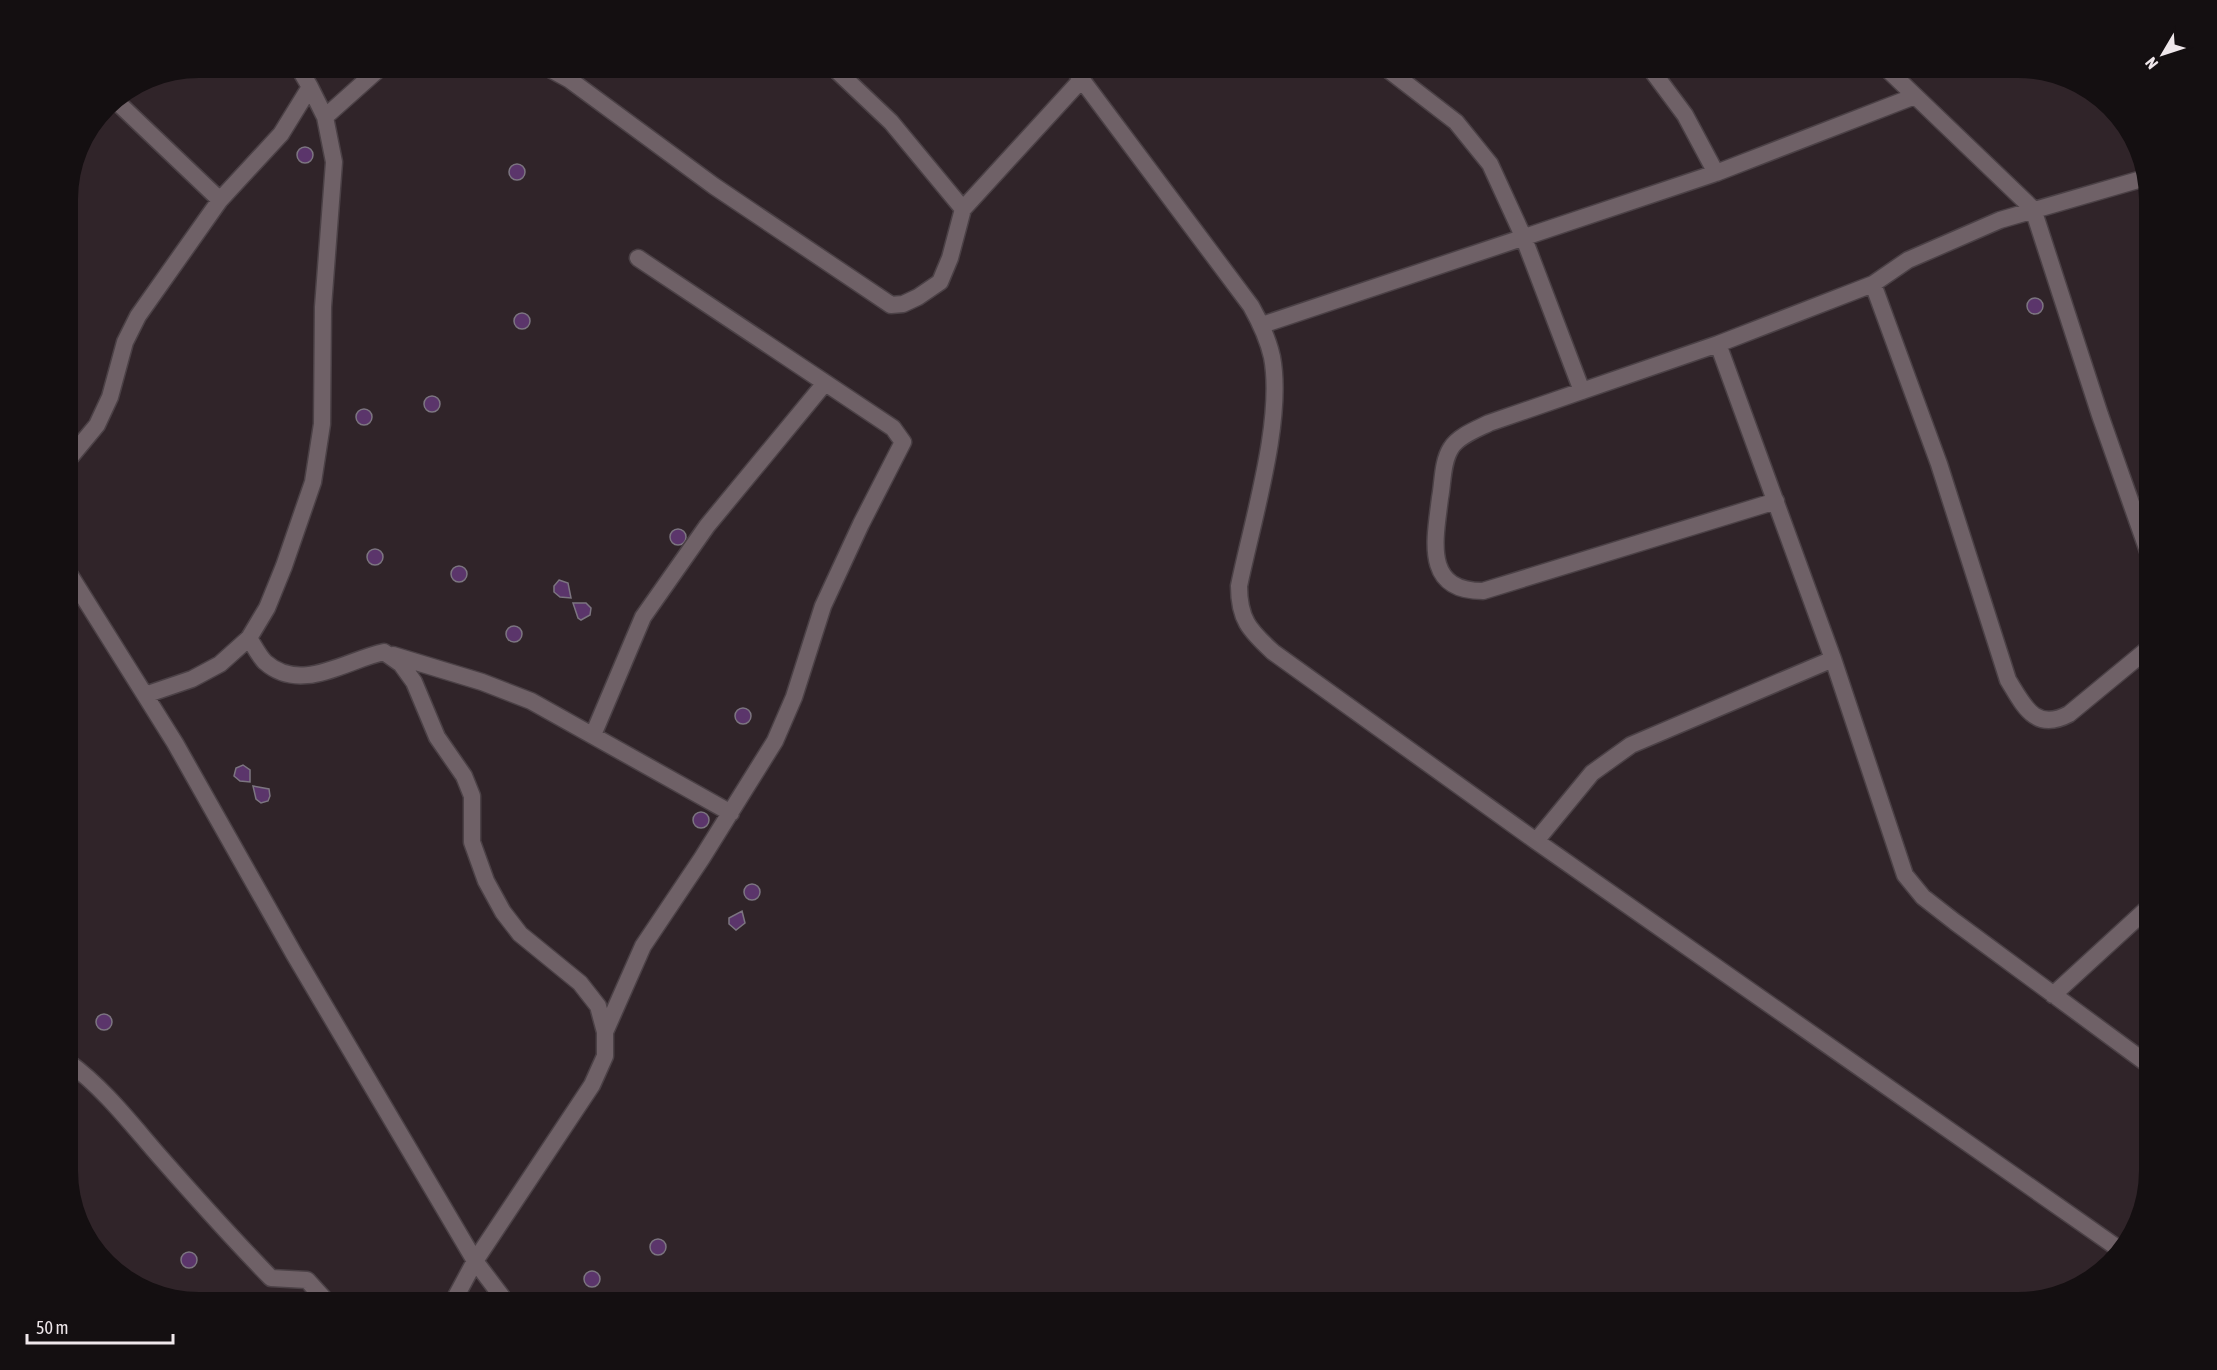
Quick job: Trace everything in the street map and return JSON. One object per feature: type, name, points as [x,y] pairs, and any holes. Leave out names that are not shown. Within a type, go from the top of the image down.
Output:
[{"type":"street","points":[[145,695],[192,679],[220,664],[249,638],[267,608],[309,493],[322,424],[324,307],[334,162],[325,117],[305,78]]},
{"type":"street","points":[[325,117],[369,78]]},
{"type":"street","points":[[565,78],[714,186],[856,284],[891,304],[903,304],[940,282],[950,258],[963,209],[1073,78]]},
{"type":"street","points":[[845,78],[891,122],[963,209]]},
{"type":"street","points":[[1081,78],[1251,306],[1262,326],[1272,355],[1275,378],[1266,460],[1239,586],[1239,606],[1245,621],[1273,652],[1536,841],[2114,1245]]},
{"type":"street","points":[[1399,78],[1456,122],[1477,144],[1490,164],[1522,236],[1582,391]]},
{"type":"street","points":[[1657,78],[1685,116],[1716,173]]},
{"type":"street","points":[[1896,78],[2033,209],[2100,415],[2139,526]]},
{"type":"street","points":[[78,447],[101,416],[110,397],[125,342],[138,316],[220,200],[281,134],[310,87]]},
{"type":"street","points":[[1262,326],[1522,236],[1716,173],[1915,96]]},
{"type":"street","points":[[121,106],[220,200]]},
{"type":"street","points":[[1776,501],[1508,586],[1483,591],[1464,591],[1450,582],[1438,569],[1434,544],[1445,466],[1451,447],[1468,433],[1489,423],[1718,344],[1873,284],[1908,261],[1958,237],[2033,209],[2138,180]]},
{"type":"street","points":[[605,1032],[644,946],[775,741],[794,697],[823,606],[861,524],[903,446],[902,438],[893,428],[638,258]]},
{"type":"street","points":[[1873,284],[1940,465],[2008,680],[2025,707],[2039,719],[2055,721],[2069,714],[2139,656]]},
{"type":"street","points":[[1718,344],[1833,659],[1905,875],[1923,897],[1938,909],[2139,1057]]},
{"type":"street","points":[[593,735],[643,617],[707,526],[825,383]]},
{"type":"street","points":[[78,588],[175,742],[299,964],[475,1261],[498,1292]]},
{"type":"street","points":[[249,638],[265,661],[283,673],[306,677],[384,652],[482,682],[531,701],[731,813]]},
{"type":"street","points":[[384,652],[401,664],[414,682],[437,737],[465,776],[472,796],[472,842],[486,881],[503,912],[520,934],[580,983],[598,1006],[605,1032],[604,1056],[592,1085],[475,1261],[458,1292]]},
{"type":"street","points":[[1536,841],[1592,773],[1630,745],[1833,659]]},
{"type":"street","points":[[2053,995],[2139,916]]},
{"type":"street","points":[[78,1069],[117,1107],[216,1221],[271,1278],[307,1281],[317,1292]]},
{"type":"building","points":[[302,147],[308,147],[313,155],[311,161],[302,163],[297,158],[297,152]]},
{"type":"building","points":[[514,164],[520,164],[525,172],[523,178],[514,180],[509,175],[509,169]]},
{"type":"building","points":[[2032,298],[2038,298],[2043,306],[2041,312],[2032,314],[2027,309],[2027,303]]},
{"type":"building","points":[[519,313],[525,313],[530,321],[528,327],[519,329],[514,324],[514,318]]},
{"type":"building","points":[[429,396],[435,396],[440,404],[438,410],[429,412],[424,407],[424,401]]},
{"type":"building","points":[[361,409],[367,409],[372,417],[370,423],[361,425],[356,420],[356,414]]},
{"type":"building","points":[[678,529],[684,531],[686,537],[684,543],[678,545],[672,543],[670,537],[672,531]]},
{"type":"building","points":[[372,549],[378,549],[383,557],[381,563],[372,565],[367,560],[367,554]]},
{"type":"building","points":[[456,566],[462,566],[467,574],[465,580],[456,582],[451,577],[451,571]]},
{"type":"building","points":[[559,580],[568,583],[571,598],[560,597],[554,592],[554,586]]},
{"type":"building","points":[[573,603],[586,603],[591,608],[590,615],[581,620],[578,618]]},
{"type":"building","points":[[511,626],[517,626],[522,634],[520,640],[511,642],[506,637],[506,631]]},
{"type":"building","points":[[740,708],[746,708],[751,716],[749,722],[740,724],[735,719],[735,713]]},
{"type":"building","points":[[243,765],[250,770],[250,782],[240,781],[234,776],[236,768]]},
{"type":"building","points":[[253,786],[269,789],[268,801],[261,803],[256,799]]},
{"type":"building","points":[[698,812],[704,812],[709,820],[707,826],[698,828],[693,823],[693,817]]},
{"type":"building","points":[[749,884],[755,884],[760,892],[758,898],[749,900],[744,895],[744,889]]},
{"type":"building","points":[[742,911],[745,923],[736,930],[729,924],[729,918]]},
{"type":"building","points":[[101,1014],[107,1014],[112,1022],[110,1028],[101,1030],[96,1025],[96,1019]]},
{"type":"building","points":[[655,1239],[661,1239],[666,1247],[664,1253],[655,1255],[650,1250],[650,1244]]},
{"type":"building","points":[[186,1252],[192,1252],[197,1260],[195,1266],[186,1268],[181,1263],[181,1257]]},
{"type":"building","points":[[589,1271],[595,1271],[600,1279],[598,1285],[589,1287],[584,1282],[584,1276]]}]
